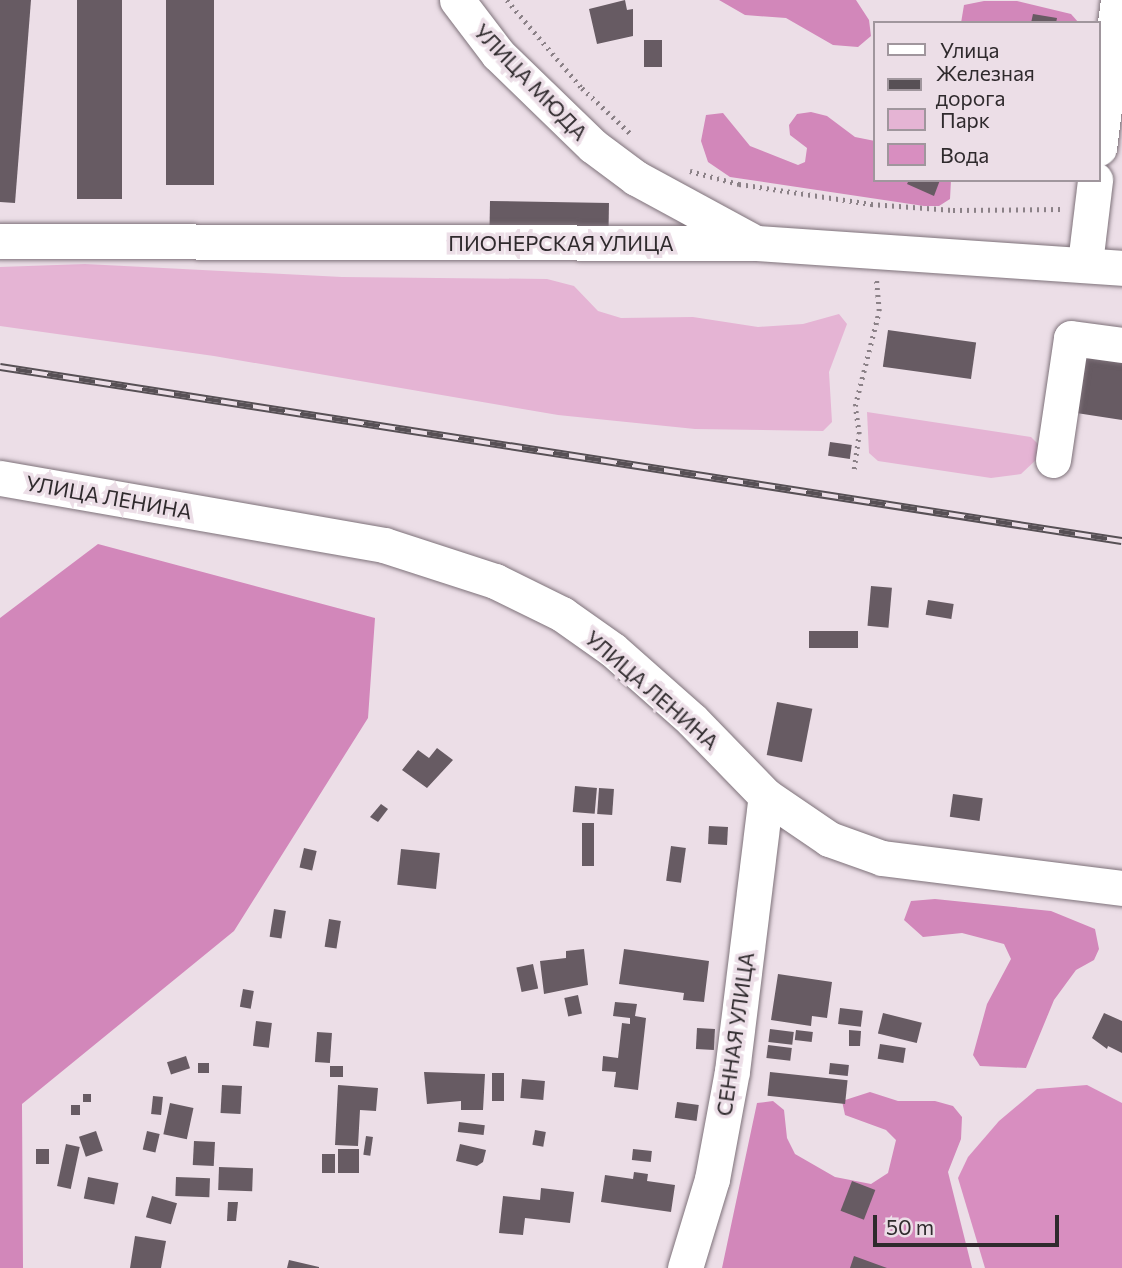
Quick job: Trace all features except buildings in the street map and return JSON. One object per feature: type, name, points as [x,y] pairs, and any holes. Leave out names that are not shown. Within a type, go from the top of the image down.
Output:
[{"type":"street","name":"УЛИЦА МЮДА","points":[[457,0],[498,54],[593,146],[647,185],[756,243]]},
{"type":"street","points":[[1101,141],[1114,92],[1118,0]]},
{"type":"street","points":[[1085,263],[1093,194]]},
{"type":"street","name":"ПИОНЕРСКАЯ УЛИЦА","points":[[0,241],[756,243],[1085,263],[1122,268]]},
{"type":"street","points":[[1053,460],[1071,338],[1122,345]]},
{"type":"street","name":"УЛИЦА ЛЕНИНА","points":[[0,478],[384,545],[495,581],[562,614],[613,650],[692,720],[766,796],[829,839],[882,858],[1122,888]]},
{"type":"street","name":"СЕННАЯ УЛИЦА","points":[[685,1268],[712,1179],[732,1071],[766,796]]},
{"type":"path","points":[[507,0],[582,88],[635,139]]},
{"type":"path","points":[[680,166],[739,184],[871,204],[953,210],[1093,194]]},
{"type":"path","points":[[854,469],[859,435],[855,406],[879,311],[878,287],[867,250]]},
{"type":"green space","points":[[85,264],[342,277],[547,279],[574,286],[598,311],[621,318],[693,317],[758,327],[803,324],[839,314],[847,324],[829,372],[832,422],[823,431],[695,429],[558,415],[214,356],[0,326],[0,267]]},
{"type":"green space","points":[[867,412],[1031,437],[1039,445],[1038,458],[1021,474],[991,478],[878,461],[869,453]]},
{"type":"shaded area","points":[[719,0],[856,0],[869,20],[871,36],[858,47],[833,45],[786,18],[745,15]]},
{"type":"shaded area","points":[[984,1],[1017,1],[1071,14],[1077,21],[961,21],[964,5]]},
{"type":"shaded area","points":[[811,112],[827,116],[855,137],[874,141],[874,182],[951,182],[950,199],[939,206],[924,206],[730,177],[708,162],[701,141],[706,115],[723,113],[750,146],[798,165],[805,162],[807,148],[790,135],[789,125],[797,114]]},
{"type":"shaded area","points":[[98,544],[375,618],[368,718],[234,931],[22,1104],[23,1268],[0,1268],[0,618]]},
{"type":"shaded area","points":[[935,899],[1051,911],[1095,929],[1099,949],[1094,960],[1076,970],[1054,1000],[1026,1068],[980,1066],[973,1055],[987,1004],[1011,959],[1004,944],[962,933],[923,937],[904,920],[911,901]]},
{"type":"shaded area","points":[[870,1092],[898,1101],[935,1101],[953,1106],[962,1117],[961,1139],[948,1172],[972,1268],[722,1268],[757,1103],[773,1101],[784,1110],[787,1138],[795,1154],[835,1177],[871,1184],[888,1173],[896,1140],[886,1130],[845,1115],[842,1101]]},
{"type":"water","points":[[1087,1085],[1122,1103],[1122,1268],[985,1268],[958,1178],[968,1157],[999,1121],[1037,1089]]},
{"type":"railway","points":[[0,367],[1122,541]]}]
